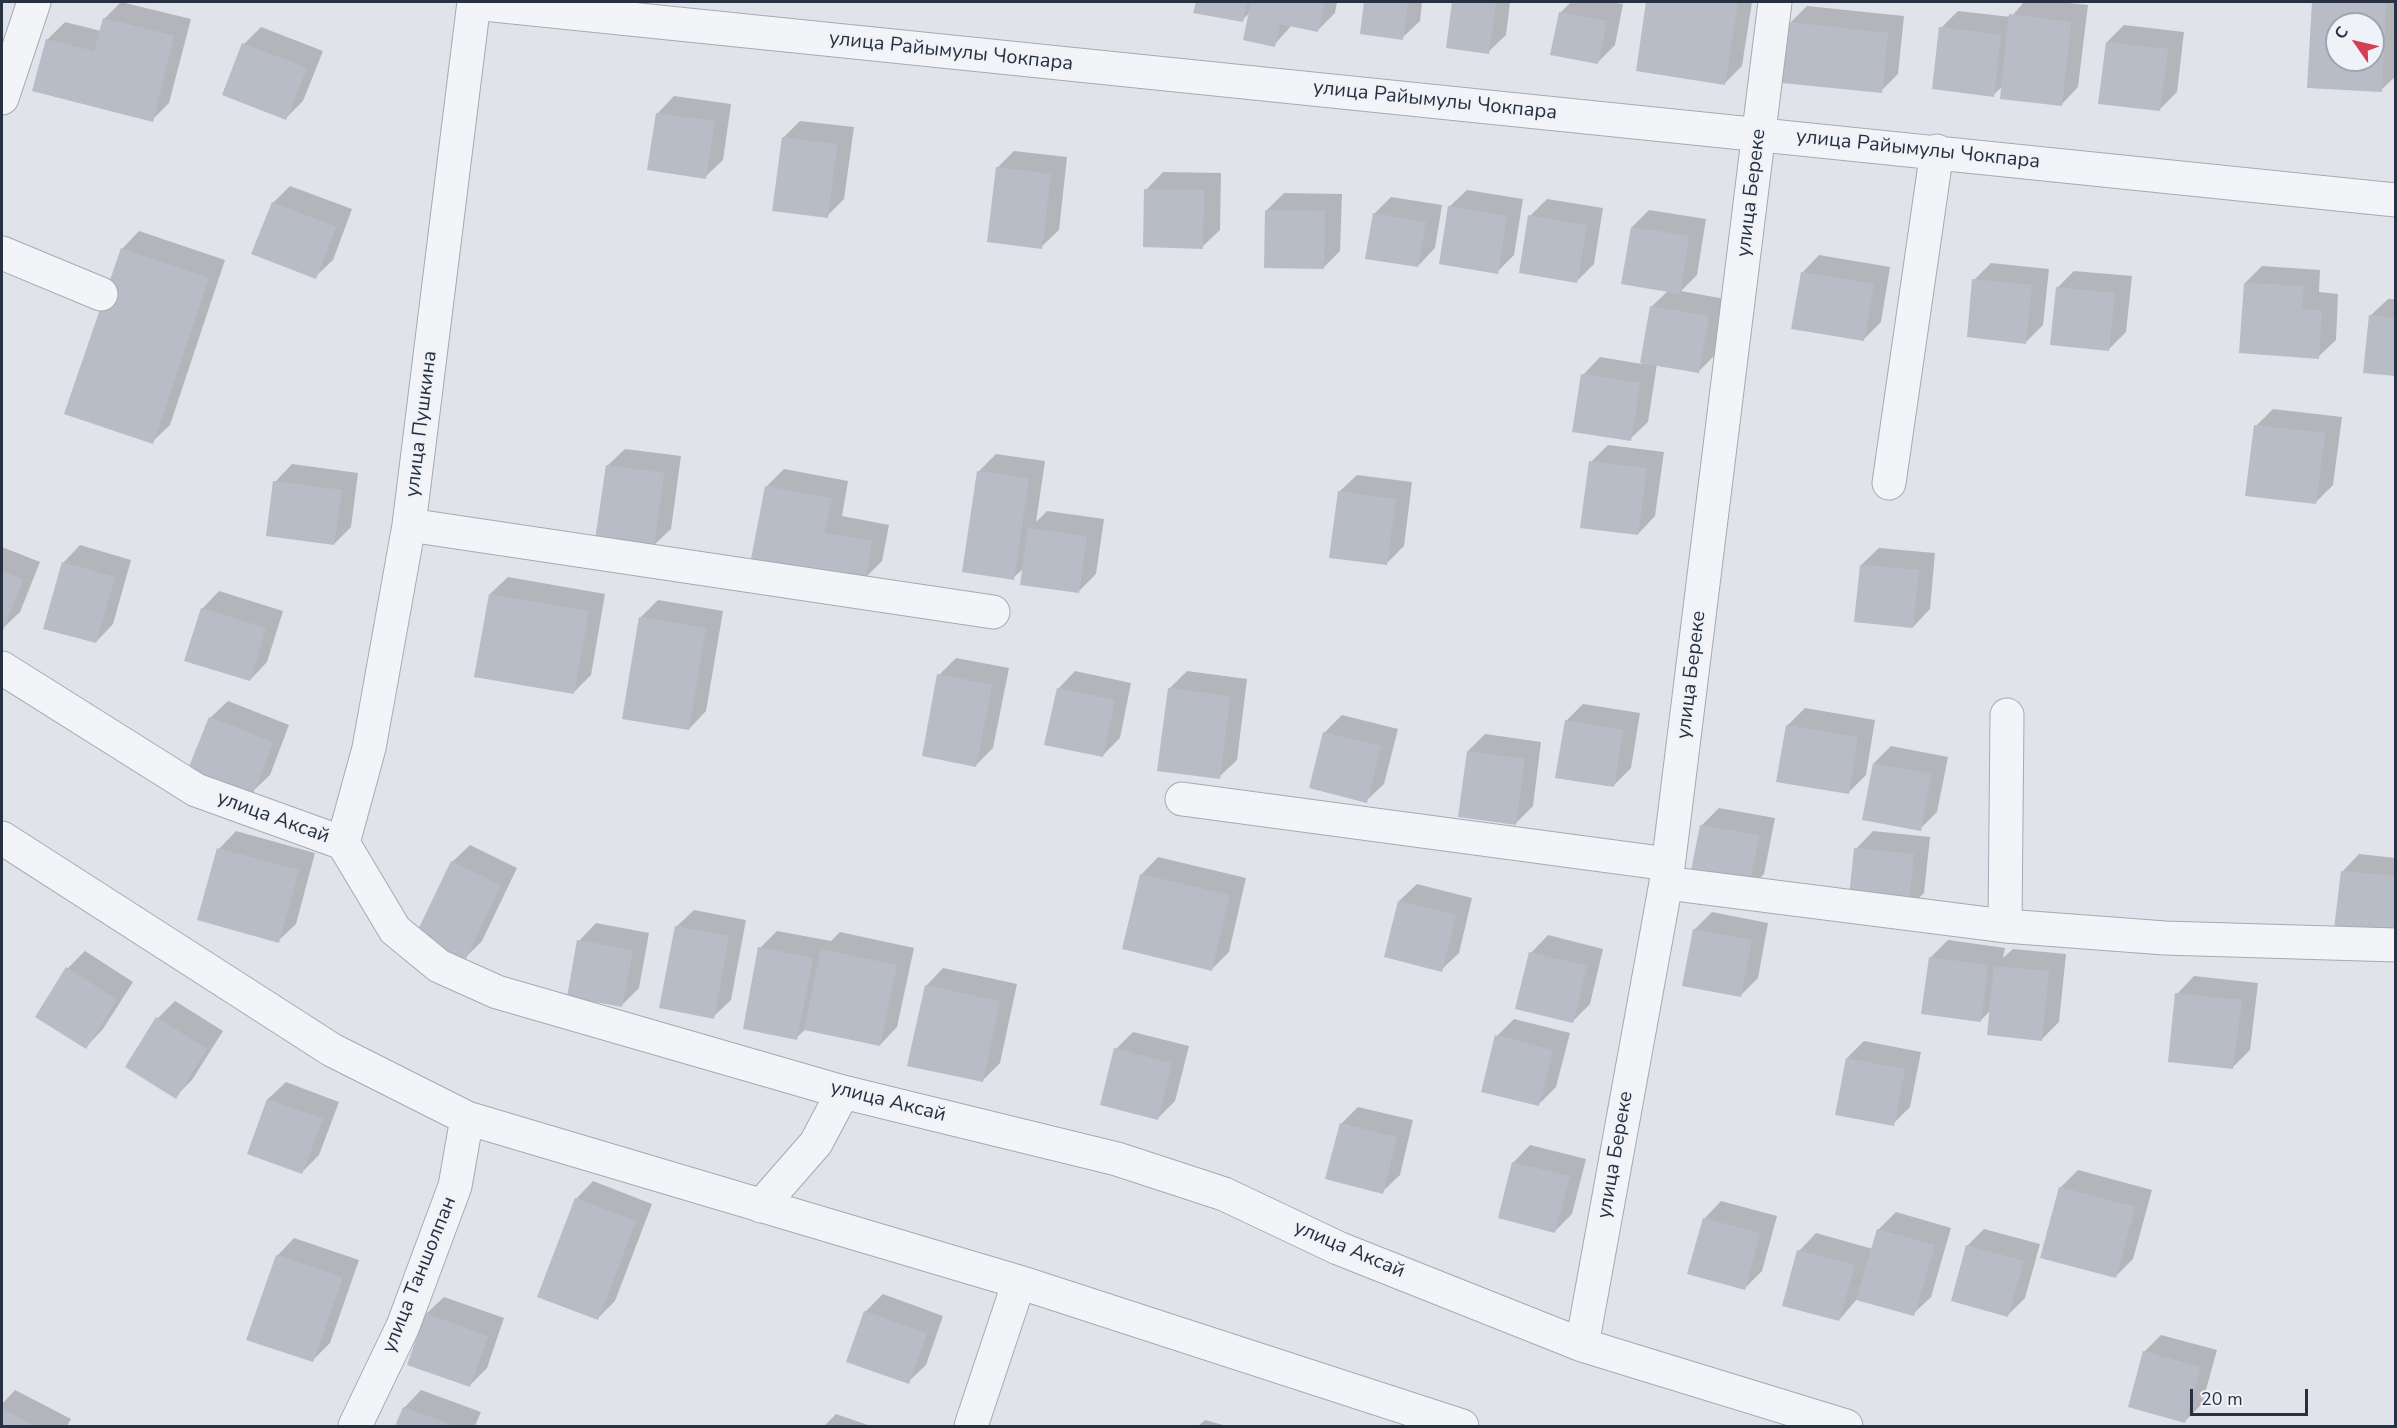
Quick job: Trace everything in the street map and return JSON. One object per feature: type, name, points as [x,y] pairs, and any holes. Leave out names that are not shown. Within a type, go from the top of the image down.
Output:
[{"type":"street","points":[[2,98],[34,2]]},
{"type":"street","name":"улица Райымулы Чокпара","points":[[474,2],[2396,200]]},
{"type":"street","name":"улица Пушкина","points":[[343,843],[369,748],[409,525],[474,2]]},
{"type":"street","name":"улица Береке","points":[[1582,1345],[1667,874],[1775,2]]},
{"type":"street","points":[[1889,483],[1937,151]]},
{"type":"street","points":[[2,253],[101,294]]},
{"type":"street","points":[[409,525],[993,612]]},
{"type":"street","name":"улица Аксай","points":[[2,668],[196,790],[343,843],[395,930],[439,966],[497,992],[843,1092],[1117,1159],[1224,1194],[1338,1248],[1582,1345],[1846,1426]]},
{"type":"street","points":[[2005,926],[2007,715]]},
{"type":"street","points":[[1182,799],[2005,926],[2165,938],[2396,945]]},
{"type":"street","points":[[2,838],[332,1050],[467,1118],[1019,1282],[1461,1426]]},
{"type":"street","points":[[761,1206],[816,1143],[843,1092]]},
{"type":"street","name":"улица Таншолпан","points":[[355,1426],[403,1326],[455,1186],[467,1118]]},
{"type":"street","points":[[972,1426],[1019,1282]]},
{"type":"building","points":[[1196,2],[1247,2],[1243,22],[1193,13]]},
{"type":"building","points":[[1251,2],[1325,2],[1318,32],[1280,24],[1275,47],[1243,40]]},
{"type":"building","points":[[1364,2],[1408,2],[1403,40],[1360,34]]},
{"type":"building","points":[[1452,2],[1496,2],[1489,54],[1446,48]]},
{"type":"building","points":[[1646,2],[1738,2],[1725,85],[1636,71]]},
{"type":"building","points":[[2312,2],[2386,2],[2385,24],[2385,12],[2325,12],[2325,72],[2383,72],[2382,92],[2307,88]]},
{"type":"building","points":[[1559,12],[1607,21],[1598,64],[1550,55]]},
{"type":"building","points":[[2009,14],[2071,22],[2062,106],[2000,99]]},
{"type":"building","points":[[103,18],[174,36],[153,122],[32,91],[46,39],[94,51]]},
{"type":"building","points":[[1788,22],[1888,33],[1882,93],[1782,83]]},
{"type":"building","points":[[1939,27],[2001,35],[1994,97],[1932,89]]},
{"type":"building","points":[[2106,42],[2168,49],[2160,111],[2098,104]]},
{"type":"building","points":[[242,43],[307,68],[286,120],[222,95]]},
{"type":"building","points":[[656,113],[715,121],[706,179],[647,170]]},
{"type":"building","points":[[782,137],[837,144],[828,218],[772,211]]},
{"type":"building","points":[[996,167],[1051,174],[1042,249],[987,242]]},
{"type":"building","points":[[1144,189],[1204,190],[1203,249],[1143,247]]},
{"type":"building","points":[[272,202],[336,227],[316,279],[251,254]]},
{"type":"building","points":[[1448,206],[1507,216],[1498,274],[1439,264]]},
{"type":"building","points":[[1265,210],[1325,211],[1324,269],[1264,268]]},
{"type":"building","points":[[1373,213],[1426,222],[1418,267],[1365,259]]},
{"type":"building","points":[[1528,215],[1587,225],[1577,283],[1519,273]]},
{"type":"building","points":[[1631,227],[1689,236],[1680,294],[1621,284]]},
{"type":"building","points":[[121,248],[209,278],[153,444],[64,414]]},
{"type":"building","points":[[1801,272],[1874,284],[1864,341],[1791,329]]},
{"type":"building","points":[[1972,279],[2032,285],[2026,344],[1967,337]]},
{"type":"building","points":[[2244,283],[2304,286],[2302,309],[2322,311],[2319,359],[2239,353]]},
{"type":"building","points":[[2056,287],[2115,293],[2109,351],[2050,345]]},
{"type":"building","points":[[1650,306],[1709,316],[1699,373],[1640,363]]},
{"type":"building","points":[[2369,315],[2396,318],[2396,376],[2363,373]]},
{"type":"building","points":[[1581,374],[1640,383],[1631,441],[1572,432]]},
{"type":"building","points":[[2254,425],[2325,433],[2316,504],[2245,496]]},
{"type":"building","points":[[1589,461],[1647,468],[1638,535],[1580,528]]},
{"type":"building","points":[[606,465],[664,473],[654,548],[595,540]]},
{"type":"building","points":[[977,471],[1029,478],[1014,580],[962,572]]},
{"type":"building","points":[[273,481],[342,490],[334,545],[266,536]]},
{"type":"building","points":[[765,486],[832,498],[825,533],[872,541],[866,580],[751,559]]},
{"type":"building","points":[[1338,491],[1396,499],[1387,565],[1329,558]]},
{"type":"building","points":[[1028,528],[1087,536],[1079,593],[1020,585]]},
{"type":"building","points":[[62,562],[115,577],[96,643],[43,629]]},
{"type":"building","points":[[1860,565],[1919,570],[1913,628],[1854,622]]},
{"type":"building","points":[[2,571],[23,579],[2,633]]},
{"type":"building","points":[[489,594],[589,611],[574,694],[474,677]]},
{"type":"building","points":[[201,608],[266,628],[250,681],[184,661]]},
{"type":"building","points":[[639,617],[706,628],[689,730],[622,719]]},
{"type":"building","points":[[937,674],[992,685],[976,767],[922,756]]},
{"type":"building","points":[[1057,688],[1115,700],[1103,757],[1044,745]]},
{"type":"building","points":[[1168,688],[1230,696],[1220,779],[1157,771]]},
{"type":"building","points":[[209,717],[273,742],[253,794],[188,769]]},
{"type":"building","points":[[1565,720],[1623,730],[1614,787],[1555,778]]},
{"type":"building","points":[[1786,725],[1858,737],[1849,794],[1776,782]]},
{"type":"building","points":[[1323,732],[1381,746],[1367,803],[1309,788]]},
{"type":"building","points":[[1467,751],[1525,759],[1516,825],[1458,817]]},
{"type":"building","points":[[1873,763],[1931,774],[1921,831],[1862,820]]},
{"type":"building","points":[[1700,825],[1759,835],[1748,893],[1689,881]]},
{"type":"building","points":[[217,848],[299,870],[279,943],[197,920]]},
{"type":"building","points":[[1854,848],[1914,854],[1908,912],[1848,906]]},
{"type":"building","points":[[451,861],[501,885],[465,961],[415,936]]},
{"type":"building","points":[[2341,871],[2396,876],[2394,935],[2334,929]]},
{"type":"building","points":[[1140,874],[1230,895],[1212,971],[1122,949]]},
{"type":"building","points":[[1398,901],[1456,915],[1442,972],[1384,957]]},
{"type":"building","points":[[675,926],[729,936],[714,1019],[659,1008]]},
{"type":"building","points":[[1693,929],[1752,940],[1741,997],[1682,986]]},
{"type":"building","points":[[577,940],[633,950],[622,1007],[567,997]]},
{"type":"building","points":[[758,947],[813,958],[797,1040],[743,1029]]},
{"type":"building","points":[[821,949],[897,965],[880,1046],[804,1030]]},
{"type":"building","points":[[1529,952],[1587,966],[1573,1023],[1515,1009]]},
{"type":"building","points":[[1929,957],[1988,965],[1981,1022],[1921,1014]]},
{"type":"building","points":[[1994,966],[2049,971],[2042,1041],[1987,1035]]},
{"type":"building","points":[[66,967],[117,1000],[86,1049],[35,1017]]},
{"type":"building","points":[[925,985],[1000,1001],[983,1082],[907,1066]]},
{"type":"building","points":[[2175,993],[2242,1000],[2233,1069],[2168,1062]]},
{"type":"building","points":[[156,1017],[207,1049],[176,1099],[125,1067]]},
{"type":"building","points":[[1495,1035],[1553,1050],[1539,1106],[1481,1092]]},
{"type":"building","points":[[1114,1048],[1172,1063],[1158,1120],[1100,1105]]},
{"type":"building","points":[[1846,1058],[1905,1069],[1894,1126],[1835,1115]]},
{"type":"building","points":[[267,1099],[323,1119],[302,1174],[247,1154]]},
{"type":"building","points":[[1340,1123],[1397,1137],[1383,1194],[1325,1179]]},
{"type":"building","points":[[1512,1162],[1570,1176],[1555,1233],[1498,1218]]},
{"type":"building","points":[[2059,1187],[2135,1207],[2116,1278],[2040,1258]]},
{"type":"building","points":[[575,1198],[636,1221],[598,1320],[537,1297]]},
{"type":"building","points":[[1703,1218],[1760,1233],[1745,1290],[1687,1274]]},
{"type":"building","points":[[1877,1229],[1935,1245],[1914,1316],[1856,1300]]},
{"type":"building","points":[[1966,1245],[2024,1261],[2008,1317],[1951,1301]]},
{"type":"building","points":[[1797,1250],[1855,1265],[1839,1321],[1782,1306]]},
{"type":"building","points":[[276,1255],[343,1277],[313,1362],[246,1340]]},
{"type":"building","points":[[864,1311],[927,1333],[909,1384],[846,1362]]},
{"type":"building","points":[[425,1313],[488,1336],[470,1387],[407,1365]]},
{"type":"building","points":[[2143,1351],[2201,1367],[2185,1423],[2128,1407]]},
{"type":"building","points":[[403,1407],[455,1426],[395,1426]]},
{"type":"building","points":[[2,1409],[35,1426],[2,1426]]}]
